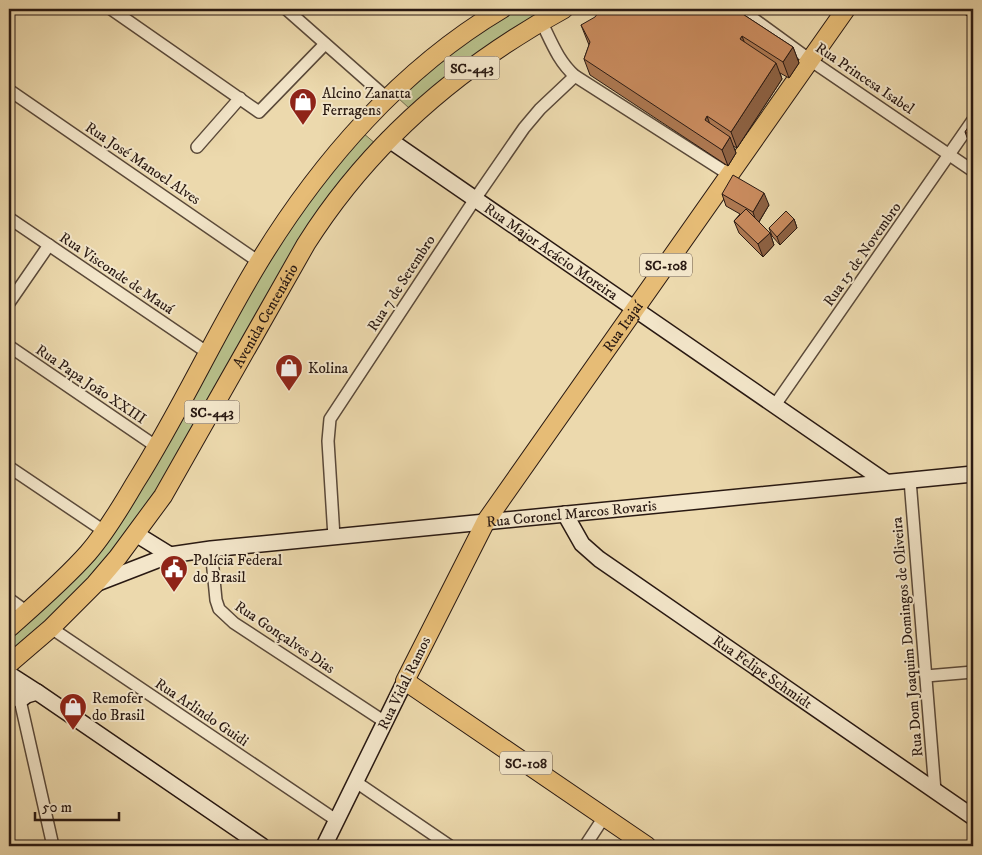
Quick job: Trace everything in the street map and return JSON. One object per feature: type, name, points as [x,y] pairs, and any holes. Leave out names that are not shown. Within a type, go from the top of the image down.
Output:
[{"type":"main road","name":"Avenida Centenário","points":[[9,664],[51,628],[95,584],[136,534],[163,496],[324,217],[360,170],[409,118],[505,43],[564,9]]},
{"type":"main road","name":"Rua Itajaí","points":[[486,521],[846,9]]},
{"type":"main road","name":"Avenida Centenário","points":[[9,628],[88,552],[104,531],[157,447],[259,262],[312,184],[358,128],[388,99],[445,48],[493,11]]},
{"type":"main road","points":[[388,99],[409,118]]},
{"type":"main road","points":[[358,128],[376,130],[388,139]]},
{"type":"main road","name":"Rua Vidal Ramos","points":[[405,681],[486,521]]},
{"type":"main road","name":"SC-108","points":[[405,681],[647,846]]},
{"type":"street","points":[[111,9],[259,112],[326,44]]},
{"type":"street","points":[[286,9],[388,99]]},
{"type":"street","name":"Rua Princesa Isabel","points":[[740,9],[810,60],[973,171]]},
{"type":"street","points":[[541,21],[557,55],[565,67],[575,76],[730,174]]},
{"type":"street","name":"Rua 7 de Setembro","points":[[334,537],[328,441],[330,419],[474,199],[524,128],[540,109],[575,76]]},
{"type":"street","name":"Rua José Manoel Alves","points":[[9,90],[259,262]]},
{"type":"street","points":[[197,147],[240,98]]},
{"type":"street","name":"Rua 15 de Novembro","points":[[775,405],[973,120]]},
{"type":"street","name":"Rua Major Acácio Moreira","points":[[388,139],[886,482]]},
{"type":"street","name":"Rua Visconde de Mauá","points":[[9,218],[208,353]]},
{"type":"street","points":[[9,303],[49,245]]},
{"type":"street","name":"Rua Papa João XXIII","points":[[9,346],[157,447]]},
{"type":"street","points":[[9,467],[104,531]]},
{"type":"street","name":"Rua Coronel Marcos Rovaris","points":[[95,584],[170,555],[211,549],[973,474]]},
{"type":"street","name":"Rua Dom Joaquim Domingos de Oliveira","points":[[910,480],[935,791]]},
{"type":"street","name":"Rua Felipe Schmidt","points":[[565,514],[582,544],[594,555],[973,817]]},
{"type":"street","points":[[136,534],[170,555]]},
{"type":"street","name":"Rua Gonçalves Dias","points":[[211,549],[214,586],[219,609],[234,623],[386,722]]},
{"type":"street","points":[[9,599],[27,612]]},
{"type":"street","name":"Rua Arlindo Guidi","points":[[51,628],[336,820]]},
{"type":"street","points":[[926,676],[973,672]]},
{"type":"street","points":[[9,674],[262,846]]},
{"type":"street","points":[[9,680],[20,700],[53,846]]},
{"type":"street","name":"Rua Vidal Ramos","points":[[324,846],[405,681]]},
{"type":"street","points":[[20,700],[37,692]]},
{"type":"street","points":[[356,782],[450,846]]},
{"type":"street","points":[[585,846],[604,817]]},
{"type":"green space","points":[[519,9],[552,9],[492,42],[409,108],[398,98],[438,61],[486,27]]},
{"type":"green space","points":[[363,133],[376,144],[166,480],[97,576],[9,659],[9,634],[153,471],[251,292],[302,210]]},
{"type":"building","points":[[601,9],[735,9],[793,47],[783,62],[742,36],[740,39],[776,63],[731,132],[707,116],[705,120],[730,137],[722,150],[584,59],[590,42],[581,25],[595,17]]},
{"type":"building","points":[[973,120],[973,137],[965,132]]},
{"type":"building","points":[[733,175],[764,193],[753,212],[722,194]]},
{"type":"building","points":[[746,209],[770,233],[758,244],[734,221]]},
{"type":"building","points":[[786,211],[794,219],[777,237],[769,228]]},
{"type":"place","name":"Alcino Zanatta Ferragens","points":[[303,126]]},
{"type":"place","name":"Kolina","points":[[289,392]]},
{"type":"place","name":"Polícia Federal do Brasil","points":[[174,593]]},
{"type":"place","name":"Remofer do Brasil","points":[[73,731]]}]
